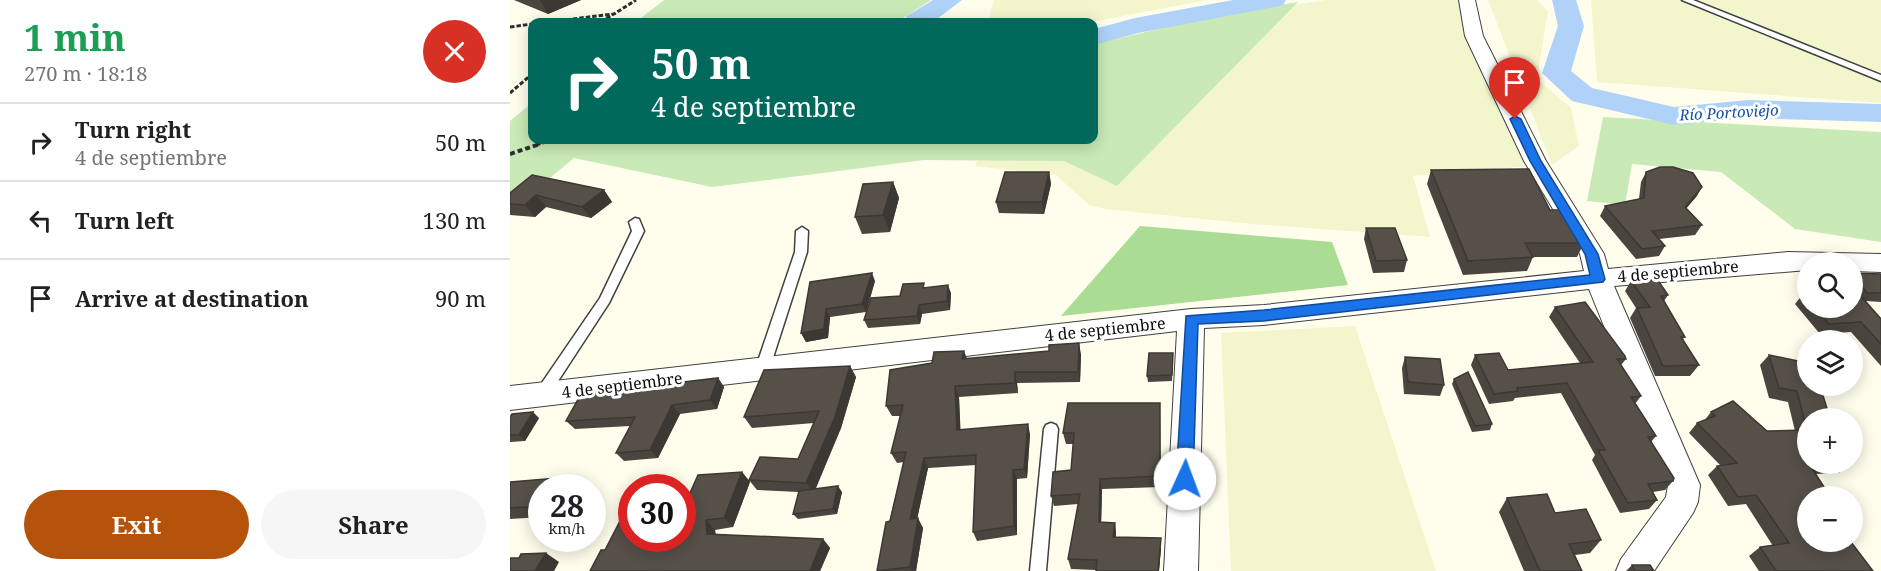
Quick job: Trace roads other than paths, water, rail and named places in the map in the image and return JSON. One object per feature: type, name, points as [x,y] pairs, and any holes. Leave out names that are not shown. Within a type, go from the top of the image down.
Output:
[{"type":"street","points":[[1467,0],[1474,36],[1536,161],[1592,254],[1598,279],[1684,485],[1682,502],[1633,571]]},
{"type":"street","name":"4 de septiembre","points":[[510,398],[1191,319],[1264,315],[1788,261],[1881,263]]},
{"type":"street","points":[[1181,571],[1191,319]]},
{"type":"lane","points":[[1686,0],[1881,78]]},
{"type":"lane","points":[[541,395],[605,300],[638,231],[635,222]]},
{"type":"lane","points":[[763,367],[801,252],[802,231]]},
{"type":"lane","points":[[1038,571],[1051,429]]},
{"type":"waterway","name":"Río Portoviejo","points":[[922,18],[950,0]]},
{"type":"waterway","name":"Río Portoviejo","points":[[1098,36],[1135,26],[1274,0]]},
{"type":"waterway","name":"Río Portoviejo","points":[[1564,0],[1571,26],[1556,73],[1582,95],[1674,116],[1749,109],[1820,113],[1881,113]]}]
